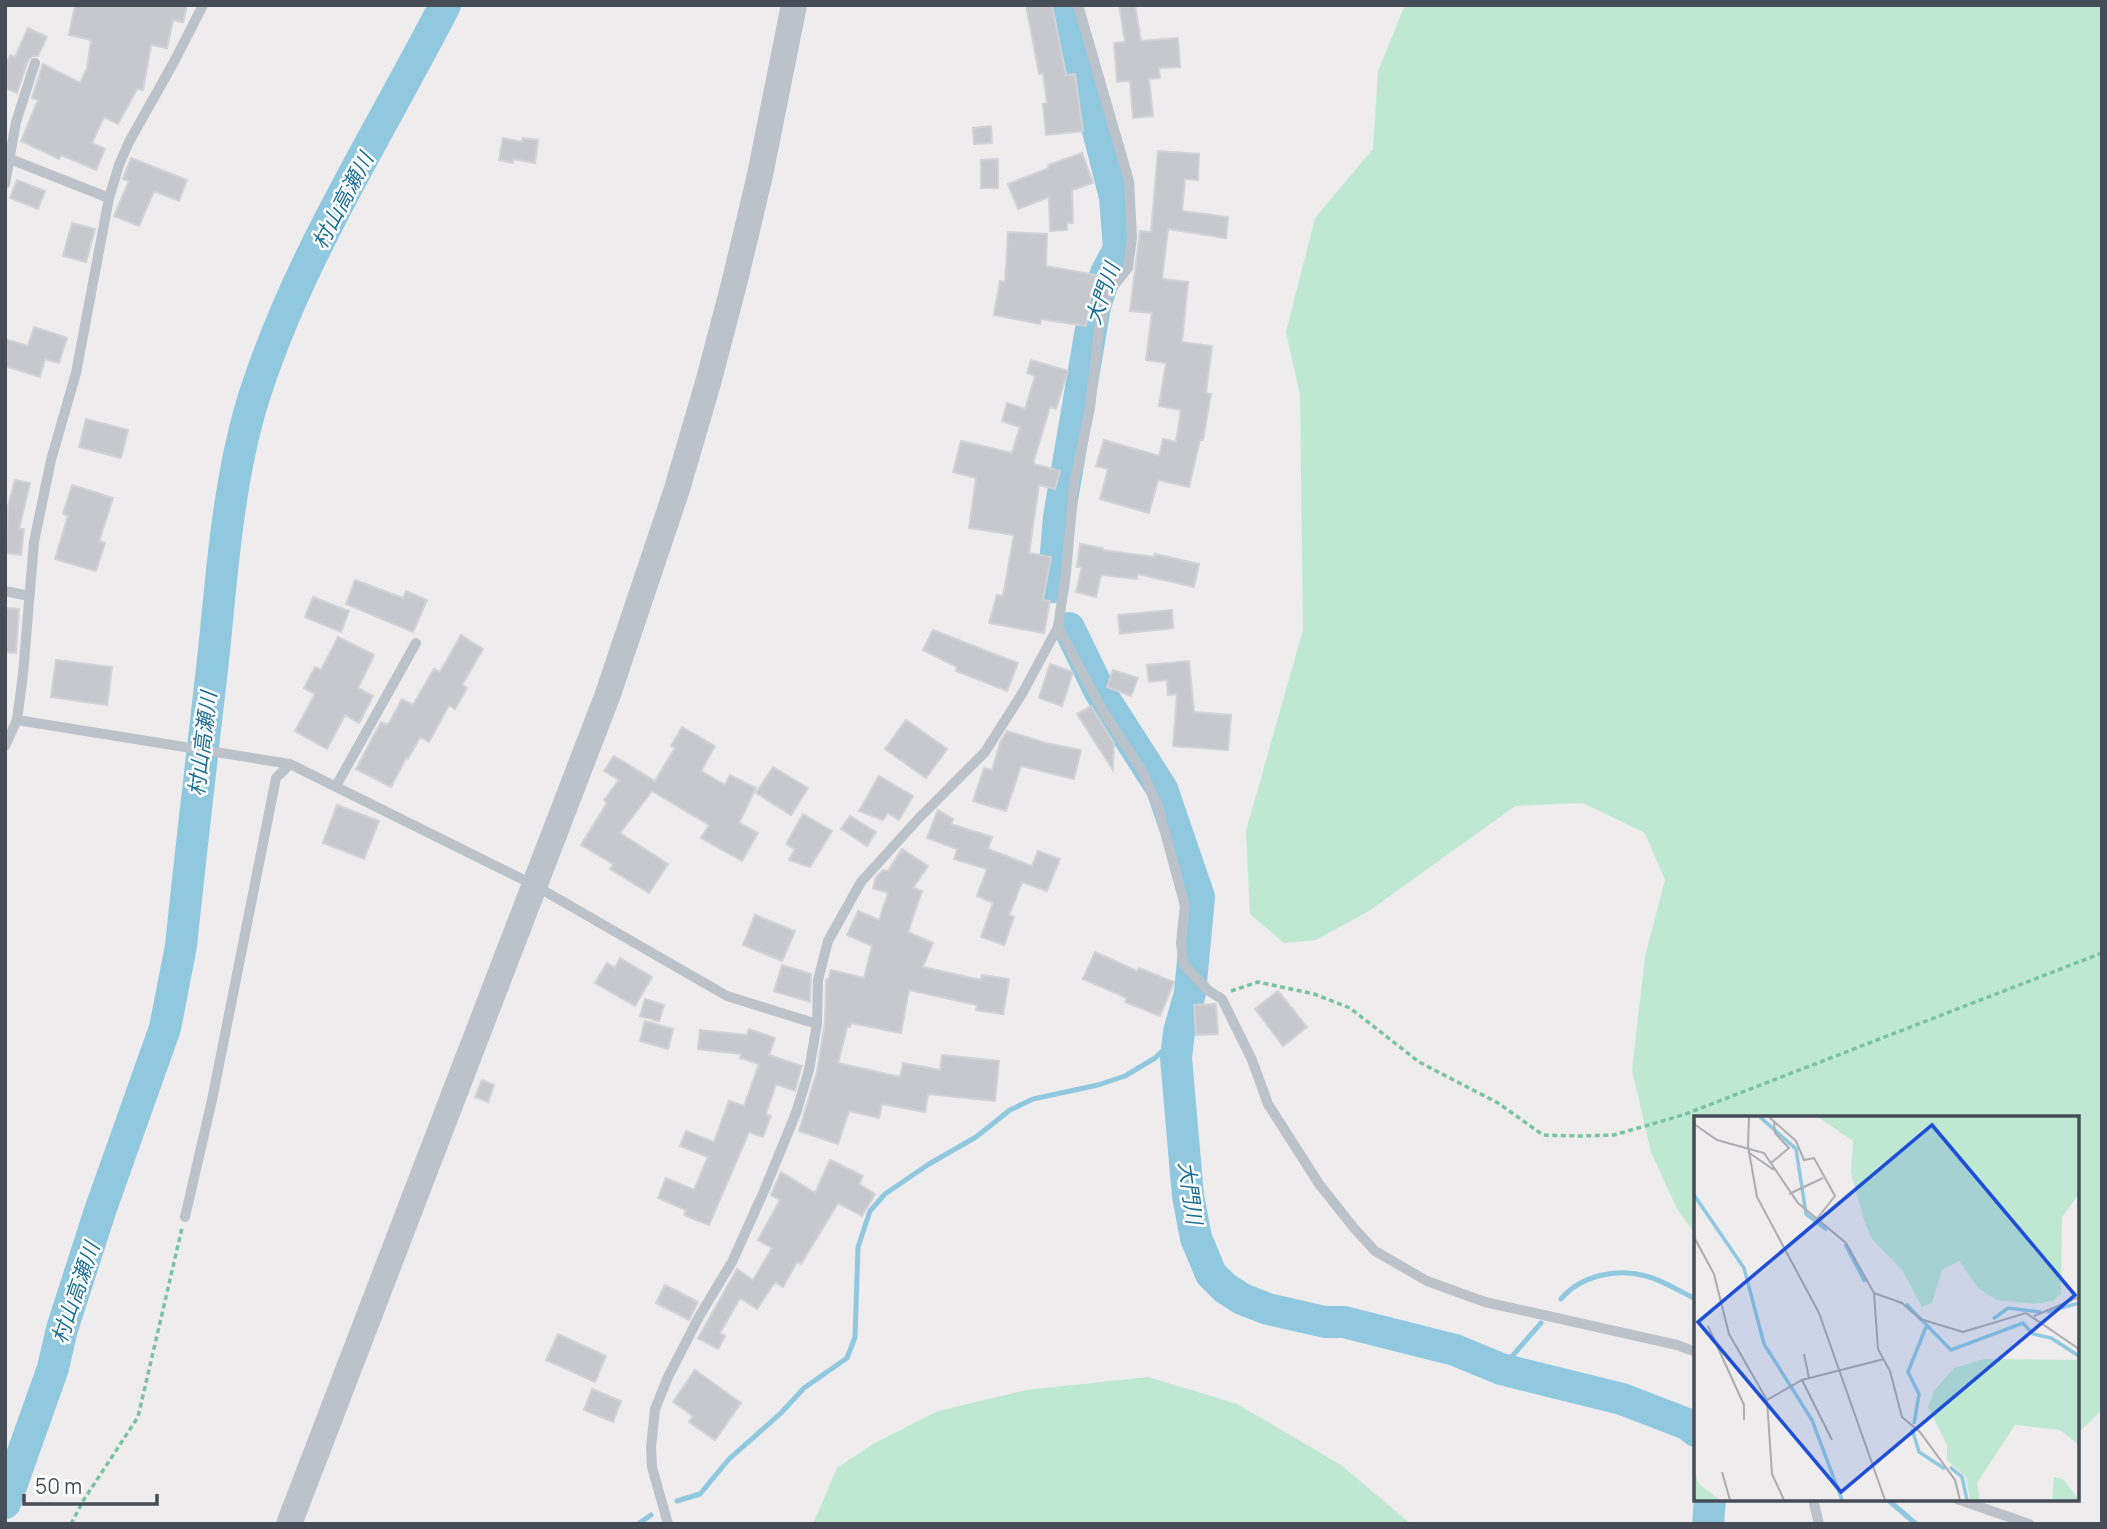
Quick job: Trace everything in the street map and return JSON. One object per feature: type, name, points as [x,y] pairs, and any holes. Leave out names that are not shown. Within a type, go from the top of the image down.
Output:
[{"type":"street","points":[[289,1524],[608,694],[681,475],[708,383],[754,201],[794,5]]},
{"type":"lane","points":[[5,746],[16,720],[23,674],[34,542],[51,460],[76,373],[109,198],[129,142],[202,5]]},
{"type":"lane","points":[[668,1524],[652,1467],[651,1448],[656,1409],[668,1377],[700,1315],[732,1262],[764,1192],[803,1091],[817,1024],[818,980],[828,942],[861,882],[985,752],[1023,692],[1058,627],[1074,484],[1090,408],[1099,328],[1108,293],[1128,268],[1132,237],[1129,181],[1078,5]]},
{"type":"lane","points":[[5,184],[16,122],[35,63]]},
{"type":"lane","points":[[10,159],[109,198]]},
{"type":"lane","points":[[5,590],[29,596]]},
{"type":"lane","points":[[1058,627],[1104,711],[1141,769],[1158,806],[1185,906],[1181,943],[1184,965],[1209,991],[1222,999],[1252,1060],[1268,1104],[1318,1184],[1375,1251],[1427,1281],[1485,1302],[1677,1345],[1694,1351]]},
{"type":"lane","points":[[336,786],[415,642]]},
{"type":"lane","points":[[16,720],[285,763],[534,885],[727,996],[817,1024]]},
{"type":"lane","points":[[185,1217],[212,1100],[276,778],[285,763]]},
{"type":"lane","points":[[1813,1501],[1819,1524]]},
{"type":"lane","points":[[1962,1501],[2029,1524]]},
{"type":"path","points":[[1222,999],[1232,991],[1258,982],[1314,994],[1350,1009],[1419,1062],[1498,1103],[1543,1135],[1614,1135],[1683,1115],[2102,953]]},
{"type":"path","points":[[71,1524],[138,1417],[185,1217]]},
{"type":"green space","points":[[1405,5],[2102,5],[2102,1410],[2079,1432],[2079,1116],[1694,1116],[1694,1232],[1677,1209],[1651,1152],[1632,1070],[1645,957],[1665,880],[1645,833],[1583,803],[1515,806],[1369,911],[1316,940],[1284,943],[1250,914],[1246,831],[1303,630],[1300,395],[1286,332],[1315,218],[1373,149],[1378,71]]},
{"type":"green space","points":[[1148,1377],[1237,1404],[1341,1465],[1411,1524],[813,1524],[837,1468],[873,1444],[938,1411],[1026,1390]]},
{"type":"building","points":[[75,5],[187,5],[183,22],[173,20],[167,48],[151,45],[143,90],[137,89],[118,124],[104,117],[92,143],[105,149],[96,170],[61,155],[59,159],[21,141],[38,100],[32,98],[43,64],[80,83],[87,68],[91,40],[69,35]]},
{"type":"building","points":[[1026,5],[1052,5],[1066,75],[1075,74],[1083,131],[1046,135],[1043,104],[1047,103],[1043,73],[1039,74]]},
{"type":"building","points":[[1119,5],[1135,5],[1141,41],[1178,38],[1180,67],[1159,68],[1160,78],[1149,79],[1153,116],[1133,118],[1130,81],[1117,82],[1114,43],[1125,42]]},
{"type":"building","points":[[28,28],[47,37],[38,56],[28,60],[17,93],[5,88],[5,67],[10,55],[15,57]]},
{"type":"building","points":[[991,126],[992,143],[974,144],[973,128]]},
{"type":"building","points":[[503,138],[522,142],[523,138],[538,140],[535,163],[513,159],[513,163],[499,160]]},
{"type":"building","points":[[1158,151],[1199,154],[1198,180],[1185,179],[1182,211],[1228,217],[1226,238],[1168,229],[1162,279],[1188,282],[1182,342],[1212,346],[1206,393],[1211,394],[1203,440],[1200,440],[1189,487],[1158,480],[1149,513],[1100,499],[1108,469],[1096,466],[1104,440],[1159,456],[1163,439],[1176,442],[1181,410],[1159,406],[1166,363],[1146,360],[1152,313],[1130,311],[1140,231],[1151,232]]},
{"type":"building","points":[[1082,153],[1093,183],[1072,190],[1073,223],[1067,223],[1067,230],[1050,231],[1049,197],[1018,209],[1008,184]]},
{"type":"building","points":[[131,158],[187,180],[179,201],[154,191],[139,226],[114,216],[129,181],[123,179]]},
{"type":"building","points":[[998,159],[998,188],[981,188],[981,160]]},
{"type":"building","points":[[17,180],[45,191],[38,209],[10,198]]},
{"type":"building","points":[[72,223],[95,229],[86,262],[63,256]]},
{"type":"building","points":[[1008,232],[1047,234],[1046,266],[1096,275],[1086,326],[1041,319],[1040,324],[994,315],[1000,281],[1005,282]]},
{"type":"building","points":[[34,327],[67,338],[59,363],[45,359],[40,377],[5,366],[5,339],[28,346]]},
{"type":"building","points":[[1031,360],[1068,371],[1056,409],[1050,407],[1034,460],[1034,464],[1060,471],[1055,489],[1039,485],[1029,553],[1051,557],[1043,600],[1050,601],[1044,633],[989,623],[997,595],[1003,596],[1014,535],[969,528],[976,478],[953,472],[961,441],[1012,453],[1020,427],[1002,421],[1007,403],[1025,409],[1035,376],[1027,373]]},
{"type":"building","points":[[86,419],[128,430],[121,458],[79,447]]},
{"type":"building","points":[[15,480],[30,483],[19,529],[24,529],[21,555],[6,553],[8,506]]},
{"type":"building","points":[[72,485],[113,498],[99,541],[105,543],[96,571],[55,559],[68,516],[63,514]]},
{"type":"building","points":[[1080,544],[1154,557],[1155,554],[1199,564],[1194,587],[1138,574],[1137,579],[1101,575],[1096,597],[1076,592],[1082,567],[1077,567]]},
{"type":"building","points":[[355,580],[403,598],[406,591],[427,600],[413,632],[346,604]]},
{"type":"building","points":[[313,597],[349,611],[341,632],[305,617]]},
{"type":"building","points":[[5,608],[19,609],[16,653],[5,652]]},
{"type":"building","points":[[1172,610],[1173,628],[1120,634],[1118,615]]},
{"type":"building","points":[[933,630],[1018,663],[1007,691],[956,671],[957,667],[923,650]]},
{"type":"building","points":[[461,635],[483,649],[462,685],[467,688],[455,709],[449,705],[429,742],[420,737],[391,787],[356,769],[381,722],[388,725],[402,699],[413,705],[434,669],[440,672]]},
{"type":"building","points":[[338,637],[374,655],[358,688],[373,696],[359,723],[345,715],[327,749],[295,731],[315,694],[304,688],[315,667],[321,670]]},
{"type":"building","points":[[56,660],[112,667],[107,705],[51,697]]},
{"type":"building","points":[[1189,661],[1194,712],[1231,715],[1228,750],[1173,746],[1177,694],[1168,695],[1167,680],[1149,682],[1147,665]]},
{"type":"building","points":[[1050,664],[1073,672],[1062,706],[1039,698]]},
{"type":"building","points":[[1113,670],[1138,678],[1131,696],[1107,687]]},
{"type":"building","points":[[1091,706],[1114,743],[1113,770],[1077,714]]},
{"type":"building","points":[[906,720],[947,749],[926,778],[885,749]]},
{"type":"building","points":[[682,727],[715,746],[701,771],[725,785],[730,775],[756,788],[739,823],[758,833],[742,861],[701,838],[709,825],[652,791],[620,833],[668,864],[649,893],[610,869],[613,864],[581,845],[607,803],[604,800],[619,780],[604,771],[614,756],[655,781],[675,748],[671,746]]},
{"type":"building","points":[[1007,731],[1081,750],[1074,779],[1021,766],[1006,811],[973,801],[984,768],[992,770]]},
{"type":"building","points":[[773,767],[808,788],[791,815],[756,793]]},
{"type":"building","points":[[879,776],[913,796],[899,820],[888,813],[883,820],[859,811]]},
{"type":"building","points":[[337,805],[379,821],[364,859],[323,843]]},
{"type":"building","points":[[938,810],[953,819],[951,824],[992,837],[988,849],[1032,866],[1038,851],[1060,859],[1047,891],[1022,882],[1009,915],[1014,917],[1004,945],[981,937],[993,903],[977,896],[987,869],[954,859],[957,849],[927,838]]},
{"type":"building","points":[[803,814],[832,831],[810,867],[789,860],[795,849],[786,844]]},
{"type":"building","points":[[850,816],[876,832],[867,846],[841,829]]},
{"type":"building","points":[[902,849],[928,866],[913,888],[922,891],[908,932],[933,943],[923,967],[981,980],[982,975],[1009,979],[1003,1014],[976,1010],[977,1005],[909,990],[901,1033],[851,1023],[850,1027],[847,1027],[838,1063],[900,1077],[903,1063],[940,1070],[942,1055],[999,1061],[995,1101],[928,1094],[925,1112],[882,1104],[879,1118],[849,1111],[838,1144],[799,1131],[817,1071],[825,1022],[826,981],[831,970],[864,978],[872,946],[847,935],[858,911],[879,920],[888,893],[873,888],[876,877],[883,870],[888,871]]},
{"type":"building","points":[[755,915],[795,931],[782,961],[743,945]]},
{"type":"building","points":[[1095,952],[1137,971],[1139,968],[1174,982],[1160,1016],[1125,1002],[1127,998],[1083,979]]},
{"type":"building","points":[[620,958],[652,977],[635,1006],[595,983],[607,963],[615,968]]},
{"type":"building","points":[[782,965],[811,974],[810,1002],[774,991]]},
{"type":"building","points":[[1278,991],[1307,1027],[1283,1046],[1255,1009]]},
{"type":"building","points":[[645,999],[664,1005],[659,1021],[640,1016]]},
{"type":"building","points":[[1216,1004],[1218,1034],[1196,1035],[1194,1005]]},
{"type":"building","points":[[645,1021],[673,1029],[668,1049],[640,1041]]},
{"type":"building","points":[[749,1029],[775,1038],[769,1055],[802,1066],[795,1091],[776,1084],[766,1114],[771,1116],[763,1137],[749,1132],[709,1225],[684,1215],[686,1210],[658,1198],[666,1178],[694,1190],[708,1157],[680,1146],[686,1131],[714,1142],[729,1101],[744,1106],[759,1064],[740,1058],[741,1054],[698,1049],[700,1030],[747,1035]]},
{"type":"building","points":[[482,1080],[494,1085],[488,1102],[475,1097]]},
{"type":"building","points":[[830,1160],[863,1176],[859,1184],[875,1194],[862,1216],[838,1203],[801,1264],[797,1262],[783,1287],[775,1282],[757,1309],[740,1298],[720,1333],[725,1336],[718,1349],[698,1338],[737,1269],[753,1280],[772,1248],[758,1240],[780,1200],[771,1195],[781,1172],[815,1193]]},
{"type":"building","points":[[665,1285],[698,1302],[689,1320],[656,1303]]},
{"type":"building","points":[[558,1334],[606,1356],[595,1382],[546,1360]]},
{"type":"building","points":[[695,1370],[741,1403],[715,1440],[689,1422],[693,1416],[673,1402]]},
{"type":"building","points":[[592,1389],[621,1401],[613,1422],[584,1410]]},
{"type":"waterway","name":"村山高瀬川","points":[[5,1503],[53,1368],[62,1329],[100,1211],[165,1028],[181,946],[227,530],[236,469],[250,410],[268,357],[313,254],[445,5]]},
{"type":"waterway","name":"大門川","points":[[1053,587],[1059,517],[1095,306],[1106,273],[1119,249],[1115,197],[1063,5]]},
{"type":"waterway","name":"大門川","points":[[1069,628],[1100,692],[1162,789],[1199,897],[1190,993],[1179,1032],[1176,1058],[1188,1196],[1196,1238],[1211,1274],[1225,1288],[1242,1299],[1268,1309],[1325,1322],[1344,1322],[1455,1350],[1501,1369],[1622,1399],[1687,1424],[1694,1429]]},
{"type":"waterway","points":[[677,1501],[700,1494],[729,1459],[781,1413],[804,1388],[847,1358],[855,1337],[858,1247],[870,1211],[885,1194],[976,1137],[1010,1110],[1033,1099],[1098,1085],[1125,1076],[1155,1058],[1179,1035]]},
{"type":"waterway","points":[[1561,1299],[1579,1284],[1612,1273],[1652,1278],[1694,1298]]},
{"type":"waterway","points":[[1501,1369],[1541,1323]]},
{"type":"waterway","name":"大門川","points":[[1708,1524],[1710,1501]]},
{"type":"waterway","points":[[1889,1501],[1916,1524]]},
{"type":"waterway","points":[[638,1524],[651,1515]]}]
